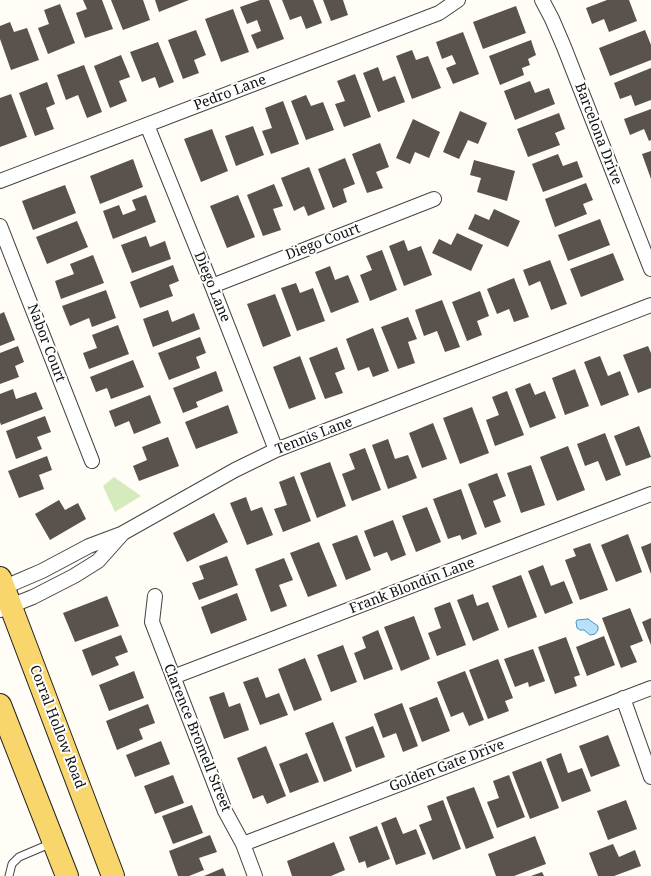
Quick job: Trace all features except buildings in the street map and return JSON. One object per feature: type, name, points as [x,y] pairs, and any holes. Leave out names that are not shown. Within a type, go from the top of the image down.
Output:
[{"type":"main road","name":"Corral Hollow Road","points":[[3,594],[113,876]]},
{"type":"main road","points":[[0,705],[67,876]]},
{"type":"street","name":"Pedro Lane","points":[[0,181],[439,12],[458,0]]},
{"type":"street","name":"Barcelona Drive","points":[[542,0],[564,47],[651,269]]},
{"type":"street","name":"Diego Lane","points":[[147,125],[276,450]]},
{"type":"street","name":"Diego Court","points":[[212,286],[434,199]]},
{"type":"street","name":"Nabor Court","points":[[0,226],[92,461]]},
{"type":"street","name":"Tennis Lane","points":[[3,594],[50,589],[98,561],[123,533],[235,470],[276,450],[651,305]]},
{"type":"street","name":"Frank Blondin Lane","points":[[173,677],[651,494]]},
{"type":"street","points":[[3,594],[89,546],[123,533]]},
{"type":"street","name":"Clarence Bromell Street","points":[[154,596],[152,622],[225,811],[243,844],[255,876]]},
{"type":"street","name":"Golden Gate Drive","points":[[243,844],[651,688]]},
{"type":"street","points":[[623,698],[651,777]]},
{"type":"lane","points":[[9,876],[12,864],[19,857],[54,842]]},
{"type":"green space","points":[[114,477],[141,496],[115,512],[103,486]]},
{"type":"water","points":[[588,619],[598,626],[598,630],[595,634],[590,635],[584,630],[577,628],[577,620]]}]
